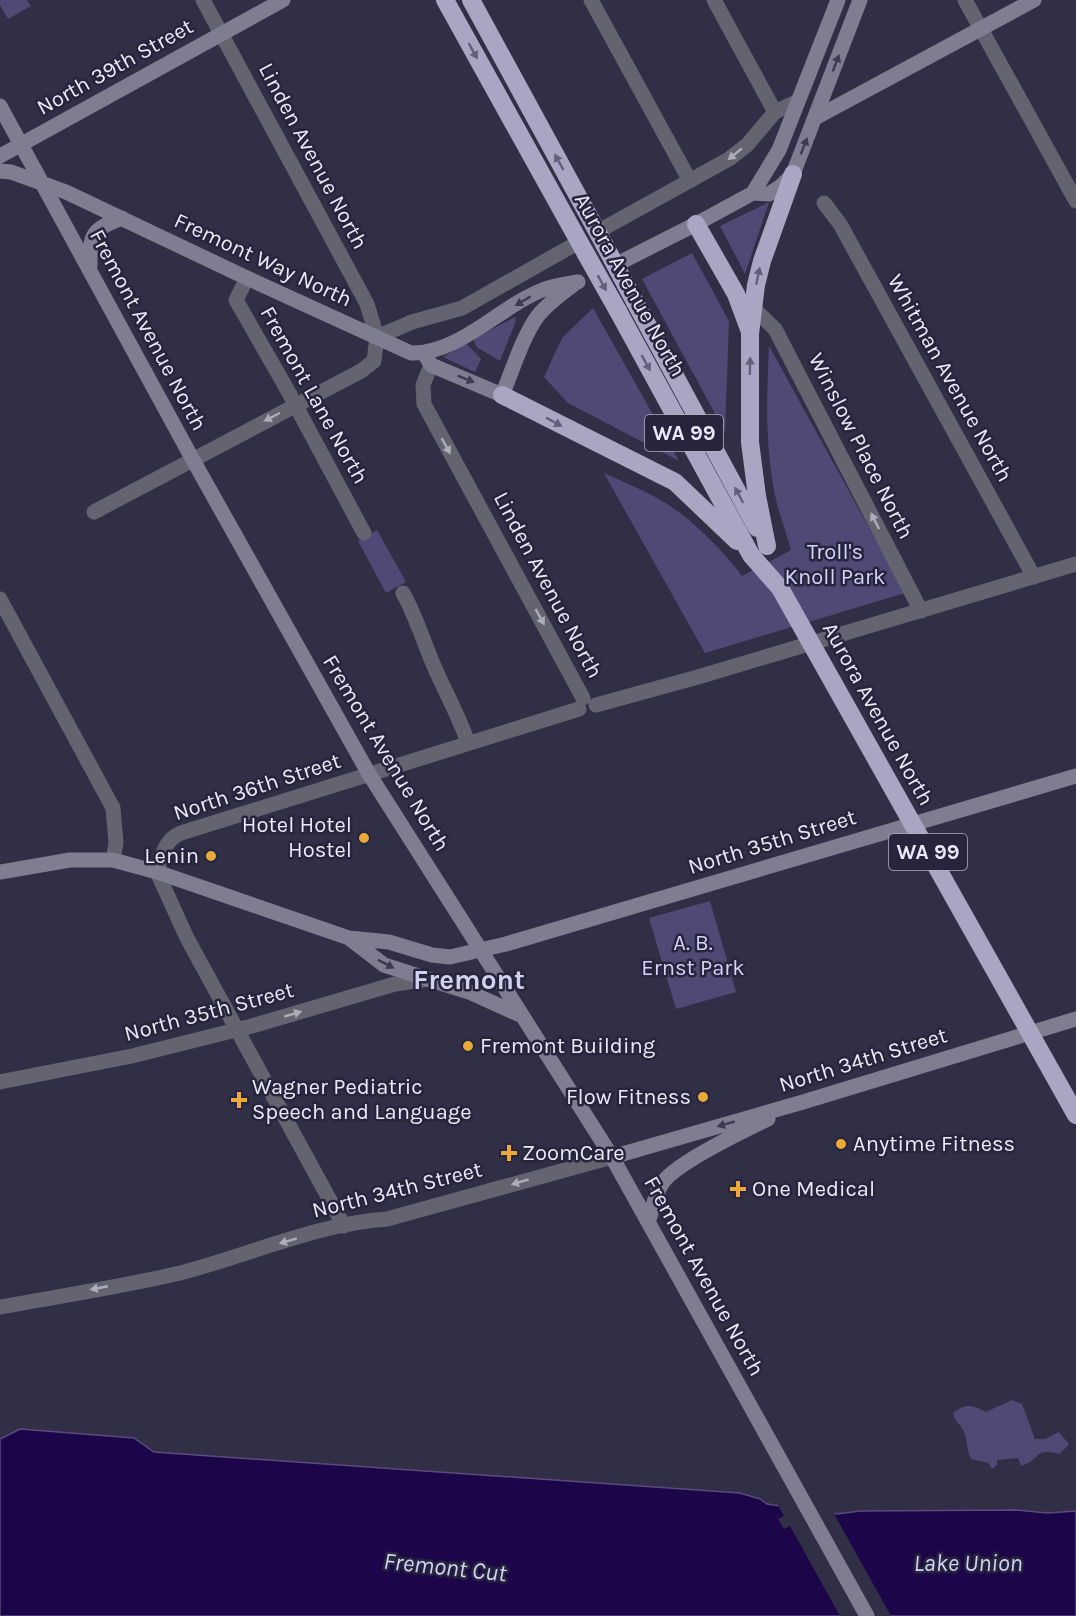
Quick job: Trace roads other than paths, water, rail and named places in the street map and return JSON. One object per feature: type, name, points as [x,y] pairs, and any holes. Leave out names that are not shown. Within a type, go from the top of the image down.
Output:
[{"type":"highway","name":"Aurora Avenue North","points":[[445,0],[618,312],[759,551],[1076,1115]]},
{"type":"highway","name":"Aurora Avenue North","points":[[471,0],[635,302],[759,551]]},
{"type":"highway","points":[[759,551],[757,496],[750,442],[750,334],[762,261],[793,174]]},
{"type":"highway","points":[[696,224],[736,294],[750,334]]},
{"type":"highway","points":[[501,396],[675,483],[759,551]]},
{"type":"main road","name":"North 39th Street","points":[[0,156],[283,0]]},
{"type":"main road","points":[[625,260],[753,193],[773,161],[838,0]]},
{"type":"main road","points":[[753,193],[769,194],[793,174],[860,0]]},
{"type":"main road","points":[[815,118],[1034,0]]},
{"type":"main road","name":"Fremont Avenue North","points":[[0,106],[193,460],[369,774],[648,1213],[865,1613]]},
{"type":"main road","name":"Fremont Way North","points":[[0,171],[11,172],[43,183],[122,218],[342,323],[427,359],[501,396]]},
{"type":"main road","points":[[90,269],[90,244],[95,232],[102,226],[122,218]]},
{"type":"main road","points":[[427,359],[546,289],[578,282],[549,304],[538,317],[528,334],[501,396]]},
{"type":"main road","name":"North 35th Street","points":[[350,938],[389,942],[443,957],[481,951],[1076,776]]},
{"type":"main road","points":[[0,872],[70,860],[113,860],[157,872],[350,938],[384,965],[477,995],[522,1016]]},
{"type":"main road","name":"North 34th Street","points":[[612,1157],[1076,1019]]},
{"type":"main road","points":[[648,1213],[662,1183],[680,1167],[755,1125],[803,1102]]},
{"type":"street","name":"Linden Avenue North","points":[[203,0],[368,304],[377,337]]},
{"type":"street","points":[[591,0],[690,181]]},
{"type":"street","points":[[714,0],[775,112]]},
{"type":"street","points":[[964,0],[1076,201]]},
{"type":"street","points":[[600,238],[729,159],[747,144],[775,112],[798,100]]},
{"type":"street","name":"Whitman Avenue North","points":[[824,203],[840,224],[1034,577]]},
{"type":"street","points":[[94,512],[361,371],[374,361],[377,337],[412,322],[462,308],[583,248]]},
{"type":"street","name":"Fremont Lane North","points":[[247,278],[236,300],[364,533]]},
{"type":"street","name":"Winslow Place North","points":[[753,308],[775,328],[921,611]]},
{"type":"street","name":"Linden Avenue North","points":[[427,359],[423,385],[424,404],[586,704]]},
{"type":"street","name":"North 36th Street","points":[[157,872],[167,843],[176,835],[586,704],[818,641],[1076,564]]},
{"type":"street","points":[[403,593],[413,611],[468,743]]},
{"type":"street","points":[[0,599],[113,808],[116,843],[113,860]]},
{"type":"street","points":[[818,641],[1037,1030]]},
{"type":"street","points":[[157,872],[188,938],[236,1029],[344,1226]]},
{"type":"street","name":"North 35th Street","points":[[0,1082],[132,1056],[395,984],[428,979]]},
{"type":"street","name":"North 34th Street","points":[[0,1307],[179,1273],[344,1226],[363,1221],[387,1219],[612,1157]]},
{"type":"water","points":[[20,1429],[134,1438],[154,1452],[740,1493],[760,1499],[767,1504],[837,1514],[860,1511],[1016,1510],[1048,1513],[1076,1511],[1076,1616],[0,1616],[0,1439]]},
{"type":"place","name":"Hotel Hotel Hostel","points":[[364,838]]},
{"type":"place","name":"Lenin","points":[[211,856]]},
{"type":"place","name":"Fremont Building","points":[[468,1046]]},
{"type":"place","name":"Flow Fitness","points":[[703,1097]]},
{"type":"place","name":"Wagner Pediatric Speech and Language","points":[[239,1100]]},
{"type":"place","name":"Anytime Fitness","points":[[841,1144]]},
{"type":"place","name":"ZoomCare","points":[[509,1153]]},
{"type":"place","name":"One Medical","points":[[738,1189]]},
{"type":"district","name":"Fremont","points":[[469,979]]},
{"type":"park label","name":"Troll's Knoll Park","points":[[835,564]]},
{"type":"park label","name":"A. B. Ernst Park","points":[[693,956]]},
{"type":"water label","name":"Lake Union","points":[[968,1563]]},
{"type":"water label","name":"Fremont Cut","points":[[445,1567]]}]
